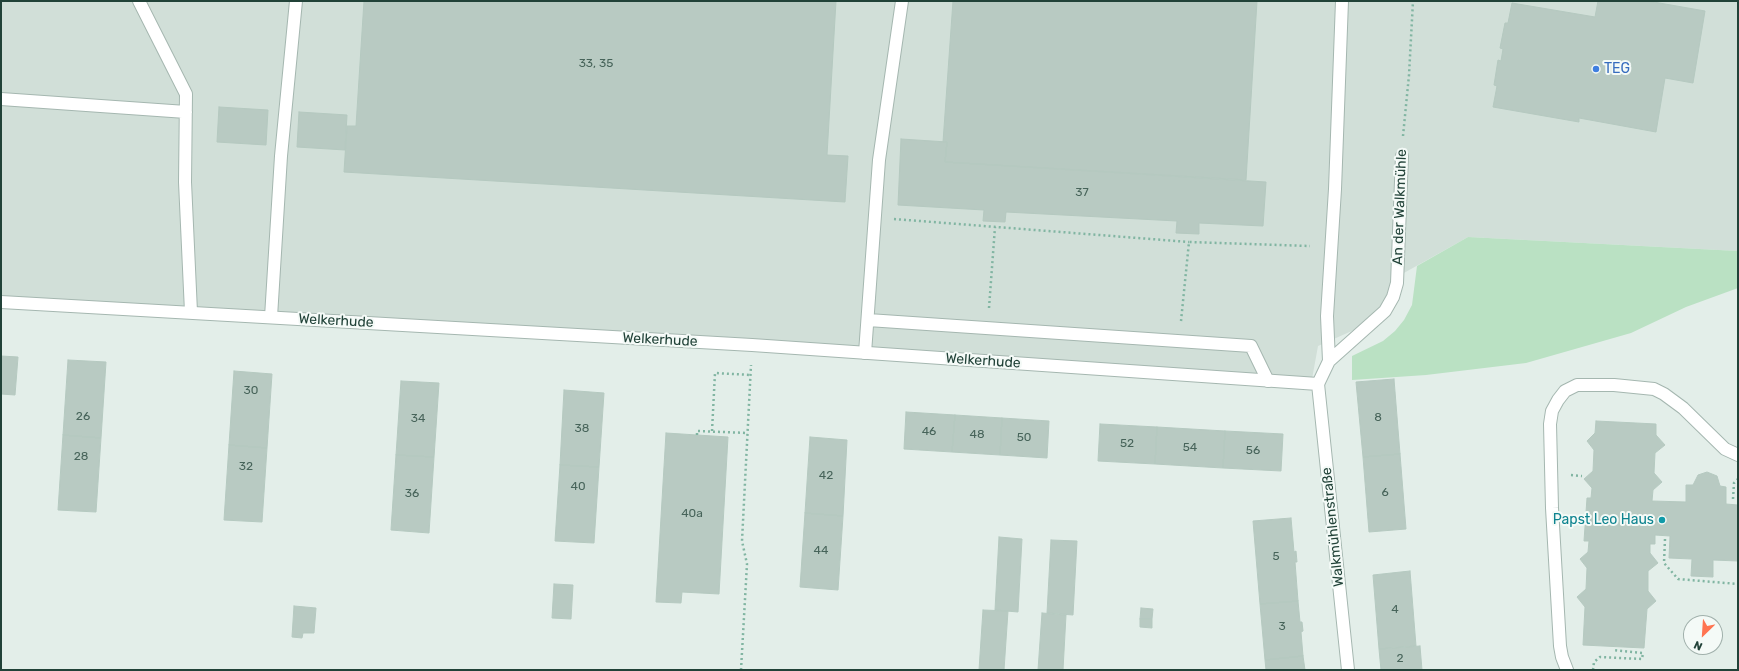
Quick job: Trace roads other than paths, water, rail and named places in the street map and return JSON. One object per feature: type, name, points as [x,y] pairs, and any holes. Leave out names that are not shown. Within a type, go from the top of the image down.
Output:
[{"type":"street","points":[[139,1],[186,94],[185,182],[191,312]]},
{"type":"street","points":[[271,317],[281,156],[296,1]]},
{"type":"street","points":[[865,353],[880,160],[902,1]]},
{"type":"street","points":[[1329,361],[1327,316],[1342,1]]},
{"type":"street","points":[[1,99],[186,112]]},
{"type":"street","name":"An der Walkmühle","points":[[1318,384],[1329,361],[1386,311],[1393,297],[1397,282],[1402,156]]},
{"type":"street","name":"Welkerhude","points":[[1,302],[752,345],[1318,384]]},
{"type":"street","points":[[868,320],[1251,346],[1268,381]]},
{"type":"street","name":"Walkmühlenstraße","points":[[1318,384],[1348,670]]},
{"type":"street","points":[[1567,670],[1560,646],[1552,508],[1550,424],[1552,411],[1565,391],[1577,385],[1614,385],[1654,388],[1684,408],[1725,449],[1738,455]]},
{"type":"place","name":"TEG","points":[[1596,69]]},
{"type":"place","name":"Papst Leo Haus","points":[[1662,520]]}]
